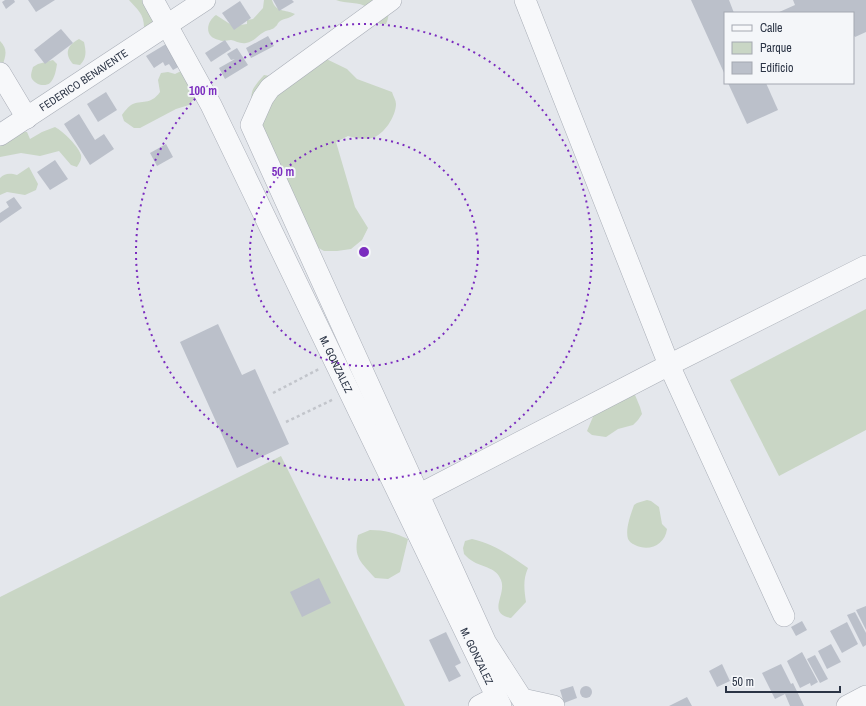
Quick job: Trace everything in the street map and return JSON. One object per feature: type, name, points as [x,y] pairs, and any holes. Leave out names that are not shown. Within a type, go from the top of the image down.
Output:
[{"type":"street","name":"M. GONZALEZ","points":[[153,0],[211,105],[492,703]]},
{"type":"street","name":"FEDERICO BENAVENTE","points":[[0,135],[205,0]]},
{"type":"street","points":[[391,0],[270,88],[263,98],[251,125],[486,643],[522,699],[554,706]]},
{"type":"street","points":[[525,0],[669,365],[784,616]]},
{"type":"street","points":[[0,73],[27,118]]},
{"type":"street","points":[[669,365],[866,256]]},
{"type":"street","points":[[418,495],[669,365],[866,266]]},
{"type":"street","points":[[847,706],[866,696]]},
{"type":"path","points":[[273,393],[323,366]]},
{"type":"path","points":[[286,422],[337,397]]},
{"type":"green space","points":[[129,0],[156,0],[181,25],[182,32],[148,32],[144,27],[144,22],[141,15]]},
{"type":"green space","points":[[264,0],[272,0],[278,9],[295,14],[279,22],[274,28],[246,43],[231,40],[222,41],[214,38],[209,33],[208,29],[210,21],[216,15],[233,26],[247,24],[247,20],[253,19],[263,8]]},
{"type":"green space","points":[[336,0],[385,0],[388,12],[386,24],[380,24],[370,10],[364,6],[357,3]]},
{"type":"green space","points":[[79,39],[84,42],[85,51],[84,60],[80,65],[73,64],[68,57],[69,47]]},
{"type":"green space","points":[[0,41],[3,44],[6,53],[2,66],[0,67]]},
{"type":"green space","points":[[316,54],[347,69],[357,79],[392,92],[396,102],[392,119],[381,133],[372,138],[366,139],[348,136],[336,142],[355,207],[368,228],[362,240],[351,249],[337,251],[324,251],[313,245],[252,109],[251,98],[253,90],[264,75],[276,77]]},
{"type":"green space","points":[[53,60],[57,64],[56,71],[50,83],[43,85],[38,84],[32,79],[31,73],[33,67]]},
{"type":"green space","points":[[181,71],[202,90],[189,105],[176,109],[140,128],[134,128],[124,121],[122,115],[130,106],[135,103],[149,101],[160,92],[158,80],[161,73],[168,72],[175,74]]},
{"type":"green space","points":[[55,127],[70,140],[80,152],[81,158],[77,167],[71,165],[59,151],[40,156],[21,153],[0,157],[0,137],[14,131],[27,132],[30,139]]},
{"type":"green space","points":[[29,167],[38,184],[36,190],[25,195],[7,192],[0,195],[0,178],[8,174],[17,175]]},
{"type":"green space","points":[[866,309],[866,430],[779,476],[730,380]]},
{"type":"green space","points":[[605,388],[630,391],[635,395],[642,414],[633,425],[618,429],[606,437],[592,435],[587,431]]},
{"type":"green space","points":[[281,456],[405,706],[0,706],[0,597]]},
{"type":"green space","points":[[647,500],[659,507],[662,524],[667,529],[666,535],[660,543],[656,546],[646,548],[635,545],[631,542],[628,539],[627,531],[634,505]]},
{"type":"green space","points":[[370,530],[390,532],[408,539],[400,572],[388,579],[375,578],[359,559],[357,554],[358,535]]},
{"type":"green space","points":[[472,539],[494,547],[528,568],[524,584],[526,602],[511,618],[504,616],[498,608],[502,592],[501,580],[499,576],[493,570],[473,561],[464,554],[463,548],[465,541]]},
{"type":"building","points":[[5,0],[14,0],[15,2],[6,9],[2,2]]},
{"type":"building","points":[[28,0],[55,0],[36,12]]},
{"type":"building","points":[[273,0],[292,0],[294,2],[279,11]]},
{"type":"building","points":[[691,0],[729,0],[734,12],[724,12],[724,73]]},
{"type":"building","points":[[793,0],[866,0],[866,32],[855,37],[854,36],[854,12],[779,12],[795,5]]},
{"type":"building","points":[[240,1],[251,18],[234,30],[222,13]]},
{"type":"building","points":[[61,29],[73,43],[45,64],[34,50]]},
{"type":"building","points":[[268,36],[274,46],[251,58],[246,48]]},
{"type":"building","points":[[225,40],[231,49],[211,62],[205,53]]},
{"type":"building","points":[[166,44],[180,66],[173,70],[169,64],[165,66],[163,62],[154,68],[146,56]]},
{"type":"building","points":[[237,48],[248,65],[225,79],[219,68],[235,59],[231,60],[227,54]]},
{"type":"building","points":[[728,84],[766,84],[778,110],[747,124]]},
{"type":"building","points":[[106,92],[117,110],[98,122],[87,104]]},
{"type":"building","points":[[79,114],[95,140],[104,134],[114,149],[90,165],[64,124]]},
{"type":"building","points":[[166,144],[173,157],[157,166],[150,153]]},
{"type":"building","points":[[55,160],[68,179],[50,190],[37,172]]},
{"type":"building","points":[[14,197],[22,208],[0,223],[0,213],[9,207],[6,202]]},
{"type":"building","points":[[218,324],[242,375],[255,369],[289,444],[237,468],[180,342]]},
{"type":"building","points":[[319,578],[331,603],[302,617],[290,592]]},
{"type":"building","points":[[866,606],[866,630],[856,610]]},
{"type":"building","points":[[855,612],[866,633],[866,645],[863,647],[847,615]]},
{"type":"building","points":[[802,621],[807,630],[796,636],[791,627]]},
{"type":"building","points":[[847,622],[858,644],[842,653],[830,631]]},
{"type":"building","points":[[446,632],[461,663],[455,666],[461,676],[449,682],[429,640]]},
{"type":"building","points":[[831,644],[841,662],[827,669],[818,651]]},
{"type":"building","points":[[802,652],[818,682],[811,686],[810,683],[800,688],[787,661]]},
{"type":"building","points":[[815,655],[828,679],[820,683],[807,659]]},
{"type":"building","points":[[722,664],[730,681],[717,687],[709,671]]},
{"type":"building","points":[[781,664],[791,684],[793,683],[804,706],[790,706],[785,694],[775,699],[762,673]]},
{"type":"building","points":[[573,686],[577,698],[564,703],[560,690]]},
{"type":"building","points":[[584,686],[588,686],[592,692],[588,698],[584,698],[580,694],[580,690]]},
{"type":"building","points":[[687,697],[692,706],[669,706]]}]
